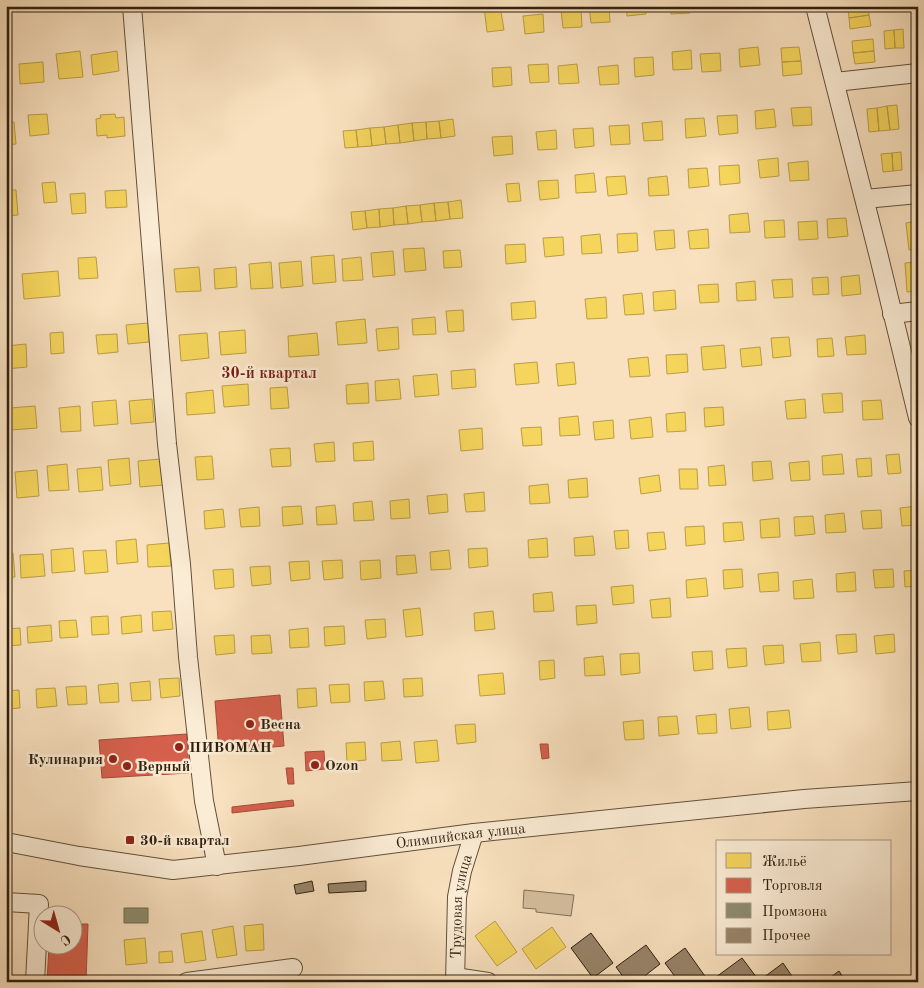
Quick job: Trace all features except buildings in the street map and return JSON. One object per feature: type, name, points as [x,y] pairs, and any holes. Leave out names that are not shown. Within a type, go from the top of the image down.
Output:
[{"type":"street","points":[[132,6],[166,425],[181,564],[188,657],[204,801],[217,866]]},
{"type":"street","points":[[815,6],[865,199],[918,418]]},
{"type":"street","points":[[835,82],[918,73]]},
{"type":"street","points":[[865,199],[918,194]]},
{"type":"street","points":[[892,314],[918,311]]},
{"type":"street","name":"Олимпийская улица","points":[[6,842],[79,856],[173,870],[474,833],[804,799],[918,791]]},
{"type":"street","name":"Трудовая улица","points":[[455,979],[457,897],[462,871],[474,833]]},
{"type":"street","points":[[6,902],[39,904],[35,982]]},
{"type":"street","points":[[187,982],[293,968]]},
{"type":"street","points":[[455,979],[488,982]]},
{"type":"shaded area","points":[[524,890],[574,895],[571,916],[536,912],[536,909],[523,908]]},
{"type":"place","name":"Весна","points":[[250,724]]},
{"type":"place","name":"ПИВОМАН","points":[[179,747]]},
{"type":"place","name":"Кулинария","points":[[113,759]]},
{"type":"place","name":"Ozon","points":[[315,765]]},
{"type":"place","name":"Верный","points":[[127,766]]},
{"type":"place","name":"30-й квартал","points":[[130,840]]},
{"type":"district","name":"30-й квартал","points":[[269,372]]}]
